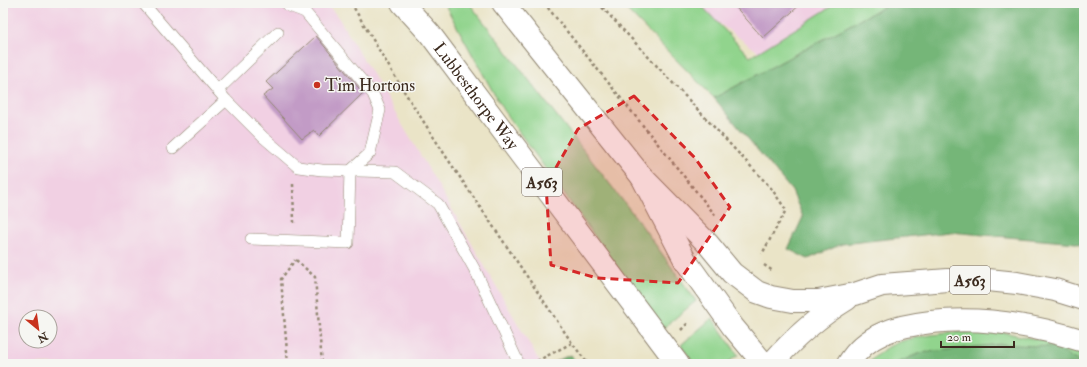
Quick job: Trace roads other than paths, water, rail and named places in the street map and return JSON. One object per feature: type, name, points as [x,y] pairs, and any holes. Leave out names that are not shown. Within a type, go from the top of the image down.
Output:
[{"type":"highway","name":"Lubbesthorpe Way","points":[[402,3],[430,34],[678,364]]},
{"type":"highway","name":"A563","points":[[503,3],[642,178],[708,244],[732,273],[757,292],[771,297],[793,301],[818,301],[855,294],[882,286],[948,280],[988,280],[1017,283],[1055,290],[1084,299]]},
{"type":"highway","name":"A563","points":[[642,178],[685,260],[733,327],[764,364]]},
{"type":"highway","name":"A563","points":[[771,364],[784,349],[829,310],[855,294]]},
{"type":"highway","points":[[848,364],[855,353],[870,340],[890,329],[912,324],[976,319],[1055,331],[1084,341]]},
{"type":"lane","points":[[143,3],[226,100],[263,137],[298,167],[322,170],[395,172],[438,204],[476,272],[519,364]]},
{"type":"lane","points":[[251,239],[348,243],[350,171],[370,153],[380,110],[373,94],[304,7],[289,6],[286,3]]},
{"type":"lane","points":[[218,90],[278,32]]},
{"type":"lane","points":[[173,148],[226,100]]},
{"type":"place","name":"Tim Hortons","points":[[317,85]]}]
